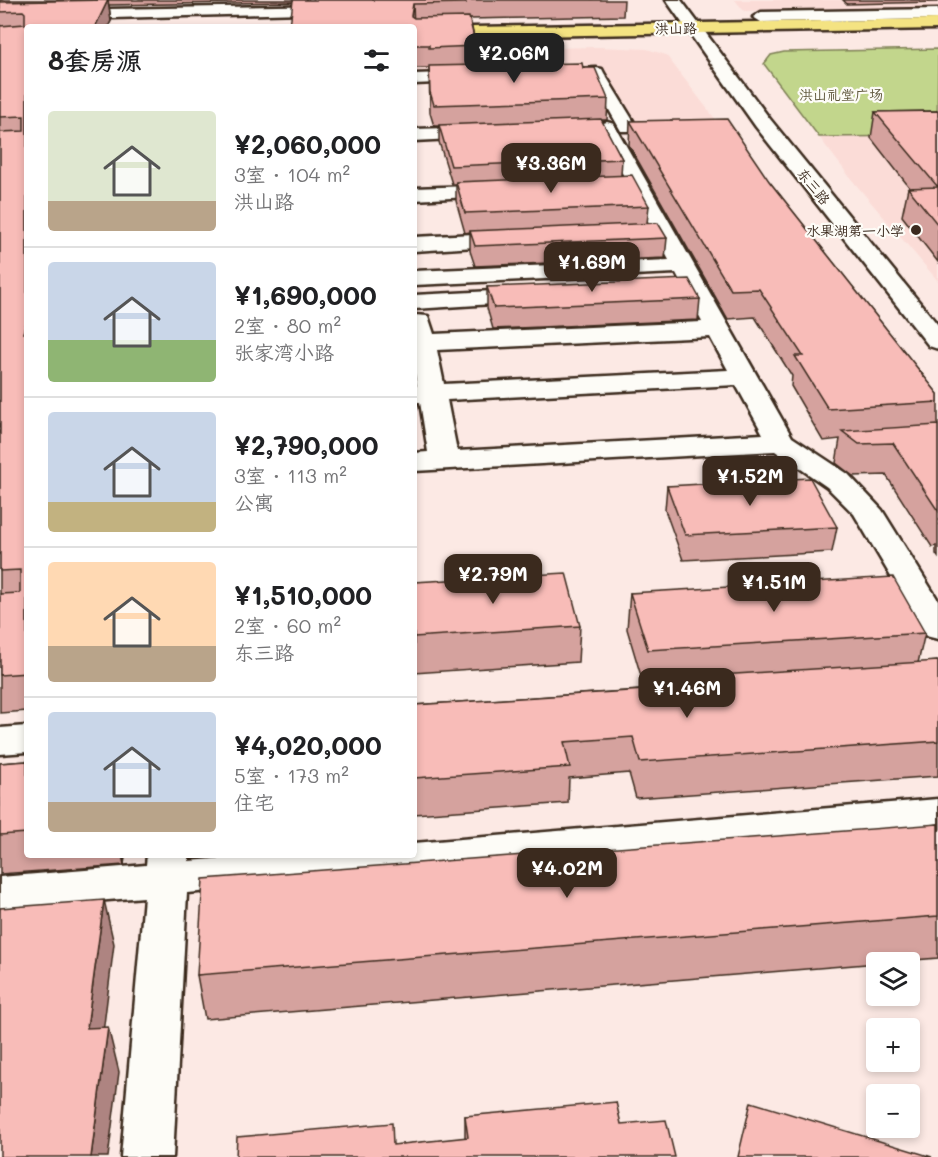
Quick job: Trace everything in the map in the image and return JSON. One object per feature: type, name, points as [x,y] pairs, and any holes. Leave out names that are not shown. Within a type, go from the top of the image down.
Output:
[{"type":"main road","name":"洪山路","points":[[697,32],[761,17],[938,24]]},
{"type":"main road","name":"洪山路","points":[[417,42],[491,36],[697,32],[938,33]]},
{"type":"main road","name":"洪山路","points":[[417,33],[491,36]]},
{"type":"street","points":[[70,15],[78,0]]},
{"type":"street","name":"东三路","points":[[673,0],[763,123],[938,341]]},
{"type":"street","points":[[802,16],[808,5],[825,0]]},
{"type":"street","points":[[0,16],[341,6]]},
{"type":"street","points":[[761,17],[938,14]]},
{"type":"street","points":[[417,79],[508,76],[485,15]]},
{"type":"street","points":[[537,75],[596,73],[606,128],[622,177],[649,225],[683,266],[684,289],[718,328],[745,377],[790,448],[833,475],[853,492],[867,510],[938,628]]},
{"type":"street","points":[[740,123],[763,123]]},
{"type":"street","points":[[606,128],[651,127]]},
{"type":"street","points":[[417,135],[505,132]]},
{"type":"street","points":[[417,176],[515,181],[417,194]]},
{"type":"street","points":[[417,227],[531,230],[417,244]]},
{"type":"street","points":[[417,294],[683,266]]},
{"type":"street","points":[[417,294],[555,295]]},
{"type":"street","points":[[444,461],[423,394],[418,343],[718,328]]},
{"type":"street","points":[[423,394],[745,377]]},
{"type":"street","points":[[417,462],[790,448],[845,450]]},
{"type":"street","points":[[0,741],[24,739]]},
{"type":"street","points":[[417,850],[938,814]]},
{"type":"street","points":[[0,893],[167,867],[298,858]]},
{"type":"street","points":[[147,1157],[167,867]]},
{"type":"shaded area","points":[[735,0],[938,0],[938,7],[744,11]]},
{"type":"shaded area","points":[[597,47],[647,49],[666,55],[716,120],[617,123],[592,77],[417,82],[417,51]]},
{"type":"shaded area","points":[[938,125],[938,281],[852,180],[819,137],[936,136]]},
{"type":"green space","name":"洪山礼堂广场","points":[[938,49],[937,136],[819,137],[764,64],[771,55],[784,52]]},
{"type":"building","points":[[108,0],[96,24],[25,24],[23,11],[0,12],[0,2]]},
{"type":"building","points":[[293,0],[465,0],[466,3],[413,4],[411,16],[414,18],[469,17],[476,46],[429,48],[429,45],[417,45],[417,24],[290,24]]},
{"type":"building","points":[[24,24],[24,116],[0,117],[0,26]]},
{"type":"building","points":[[582,63],[583,68],[595,68],[608,99],[434,105],[430,92],[429,66]]},
{"type":"building","points":[[938,111],[938,187],[875,112]]},
{"type":"building","points":[[601,119],[622,159],[451,166],[439,125]]},
{"type":"building","points":[[727,119],[769,181],[938,394],[938,402],[828,409],[795,356],[803,356],[759,289],[731,290],[630,121]]},
{"type":"building","points":[[24,131],[24,673],[0,675],[0,594],[20,593],[20,570],[0,571],[0,132]]},
{"type":"building","points":[[632,175],[649,206],[465,213],[456,182]]},
{"type":"building","points":[[938,187],[938,225],[908,188]]},
{"type":"building","points":[[658,223],[667,238],[475,246],[470,231]]},
{"type":"building","points":[[689,279],[700,299],[494,308],[487,287]]},
{"type":"building","points":[[938,425],[938,511],[893,443],[859,444],[842,431]]},
{"type":"building","points":[[810,478],[837,527],[685,535],[667,486]]},
{"type":"building","points":[[566,573],[580,626],[417,637],[417,582]]},
{"type":"building","points":[[893,577],[925,633],[648,650],[630,593]]},
{"type":"building","points":[[938,661],[938,741],[640,762],[633,737],[564,742],[570,767],[417,778],[417,705],[659,689],[656,679]]},
{"type":"building","points":[[24,761],[24,833],[0,835],[0,763]]},
{"type":"building","points":[[938,824],[938,916],[197,975],[203,879]]},
{"type":"building","points":[[104,900],[87,1028],[108,1027],[91,1157],[0,1157],[0,908]]},
{"type":"building","points":[[616,1102],[621,1124],[666,1120],[675,1157],[236,1157],[237,1137],[392,1123],[393,1145],[468,1137],[465,1116]]},
{"type":"building","points":[[751,1102],[932,1157],[738,1157]]},
{"type":"place","name":"水果湖第一小学","points":[[916,230]]}]
